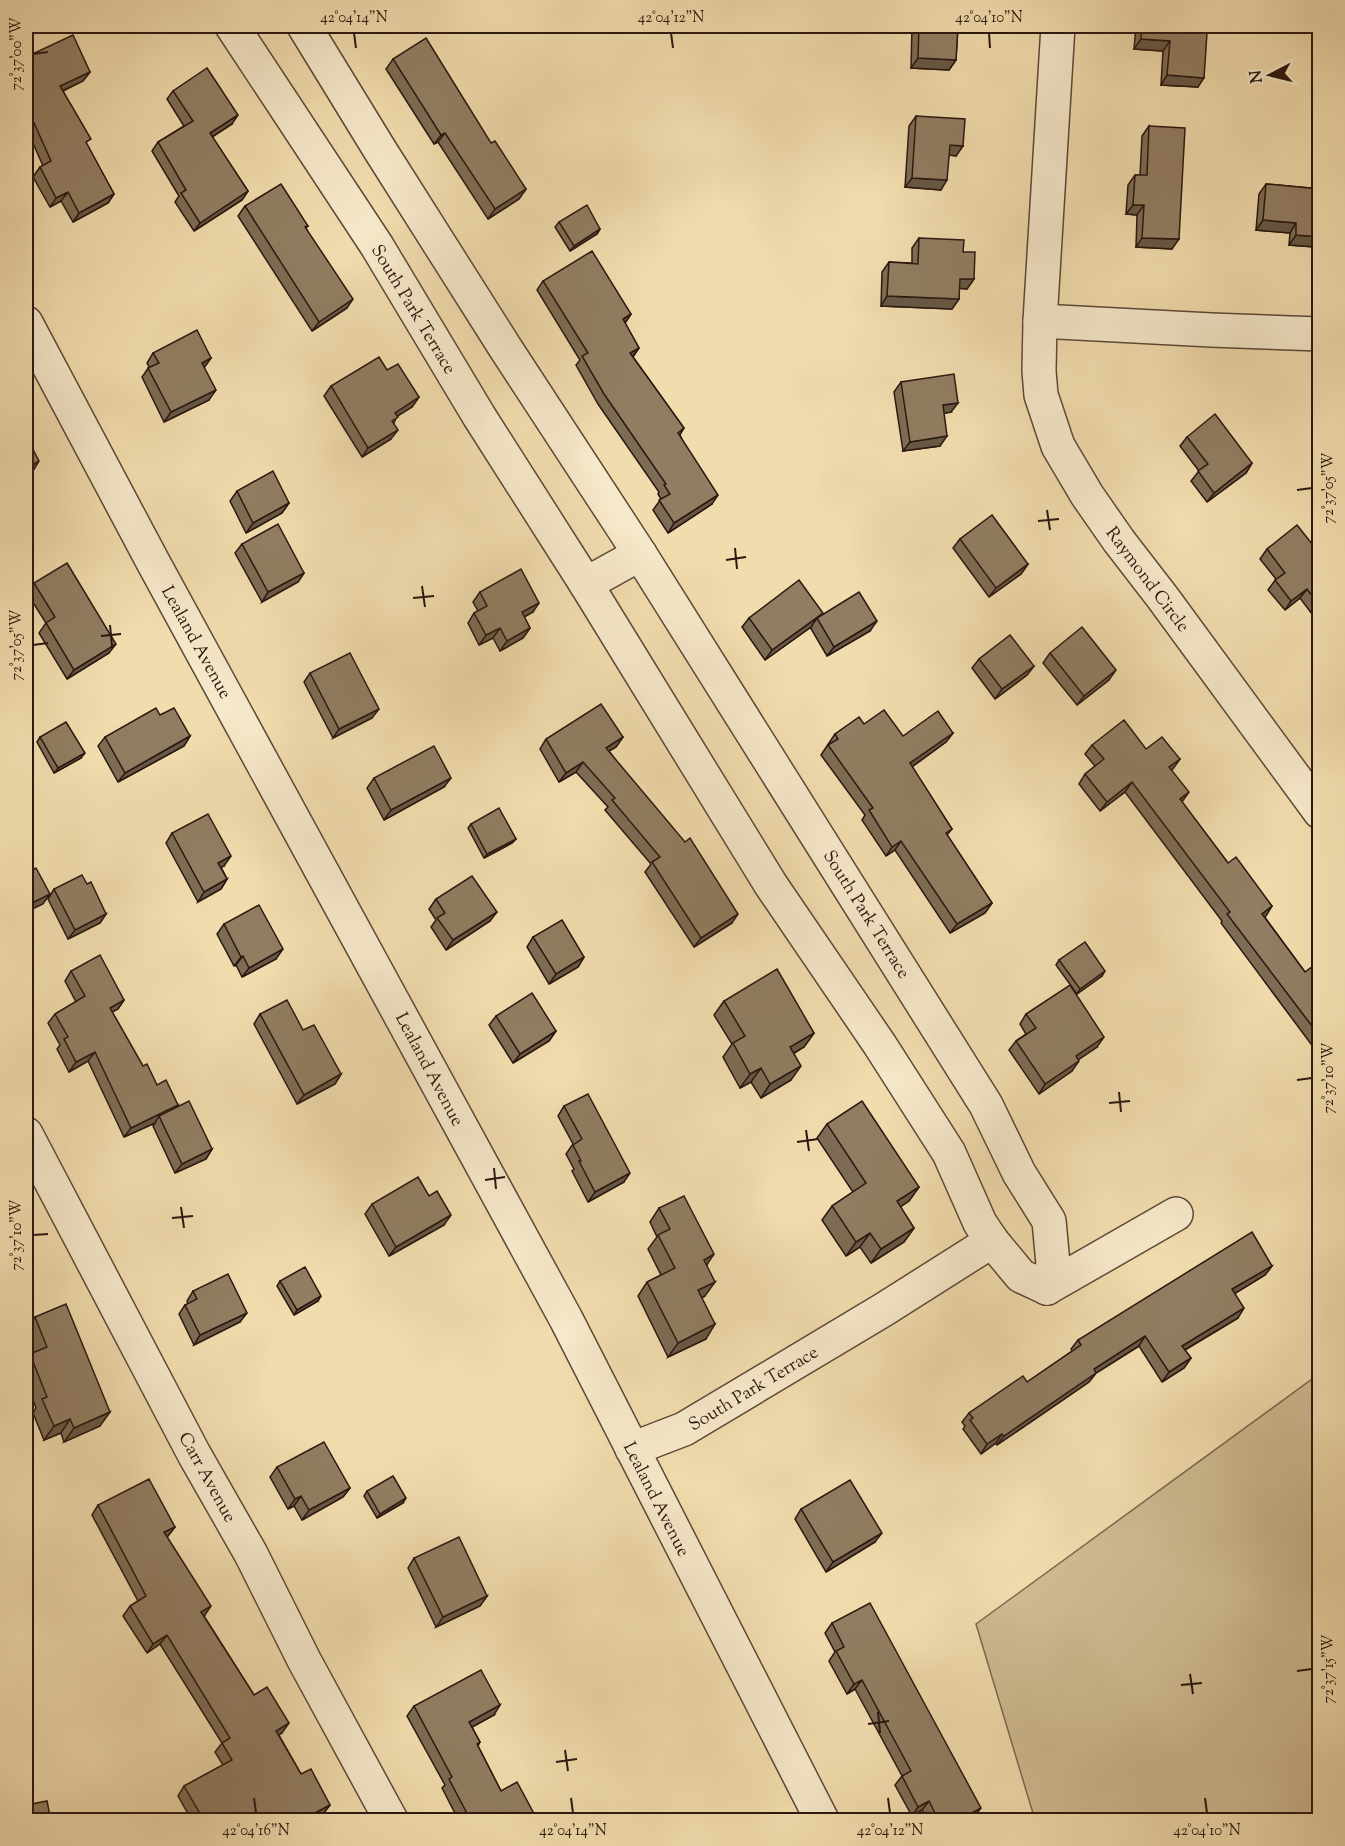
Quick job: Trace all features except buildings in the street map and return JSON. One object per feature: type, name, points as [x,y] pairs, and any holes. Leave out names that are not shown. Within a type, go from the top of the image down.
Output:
[{"type":"street","name":"South Park Terrace","points":[[241,29],[771,885],[880,1045],[949,1153],[980,1223],[1021,1276],[1047,1288],[1053,1264],[1049,1221],[1018,1173],[986,1105],[640,554],[507,350],[304,26]]},
{"type":"street","name":"Raymond Circle","points":[[1058,26],[1040,321],[1041,395],[1058,446],[1087,495],[1320,812]]},
{"type":"street","points":[[1040,321],[1320,333]]},
{"type":"street","name":"Lealand Avenue","points":[[26,323],[153,562],[566,1319],[822,1821]]},
{"type":"street","points":[[586,584],[640,554]]},
{"type":"street","name":"Carr Avenue","points":[[26,1134],[391,1821]]},
{"type":"street","points":[[1047,1288],[1176,1214]]},
{"type":"street","name":"South Park Terrace","points":[[632,1449],[684,1429],[883,1310],[992,1240]]},
{"type":"shaded area","points":[[1319,1374],[1319,1820],[1035,1820],[976,1624]]}]
